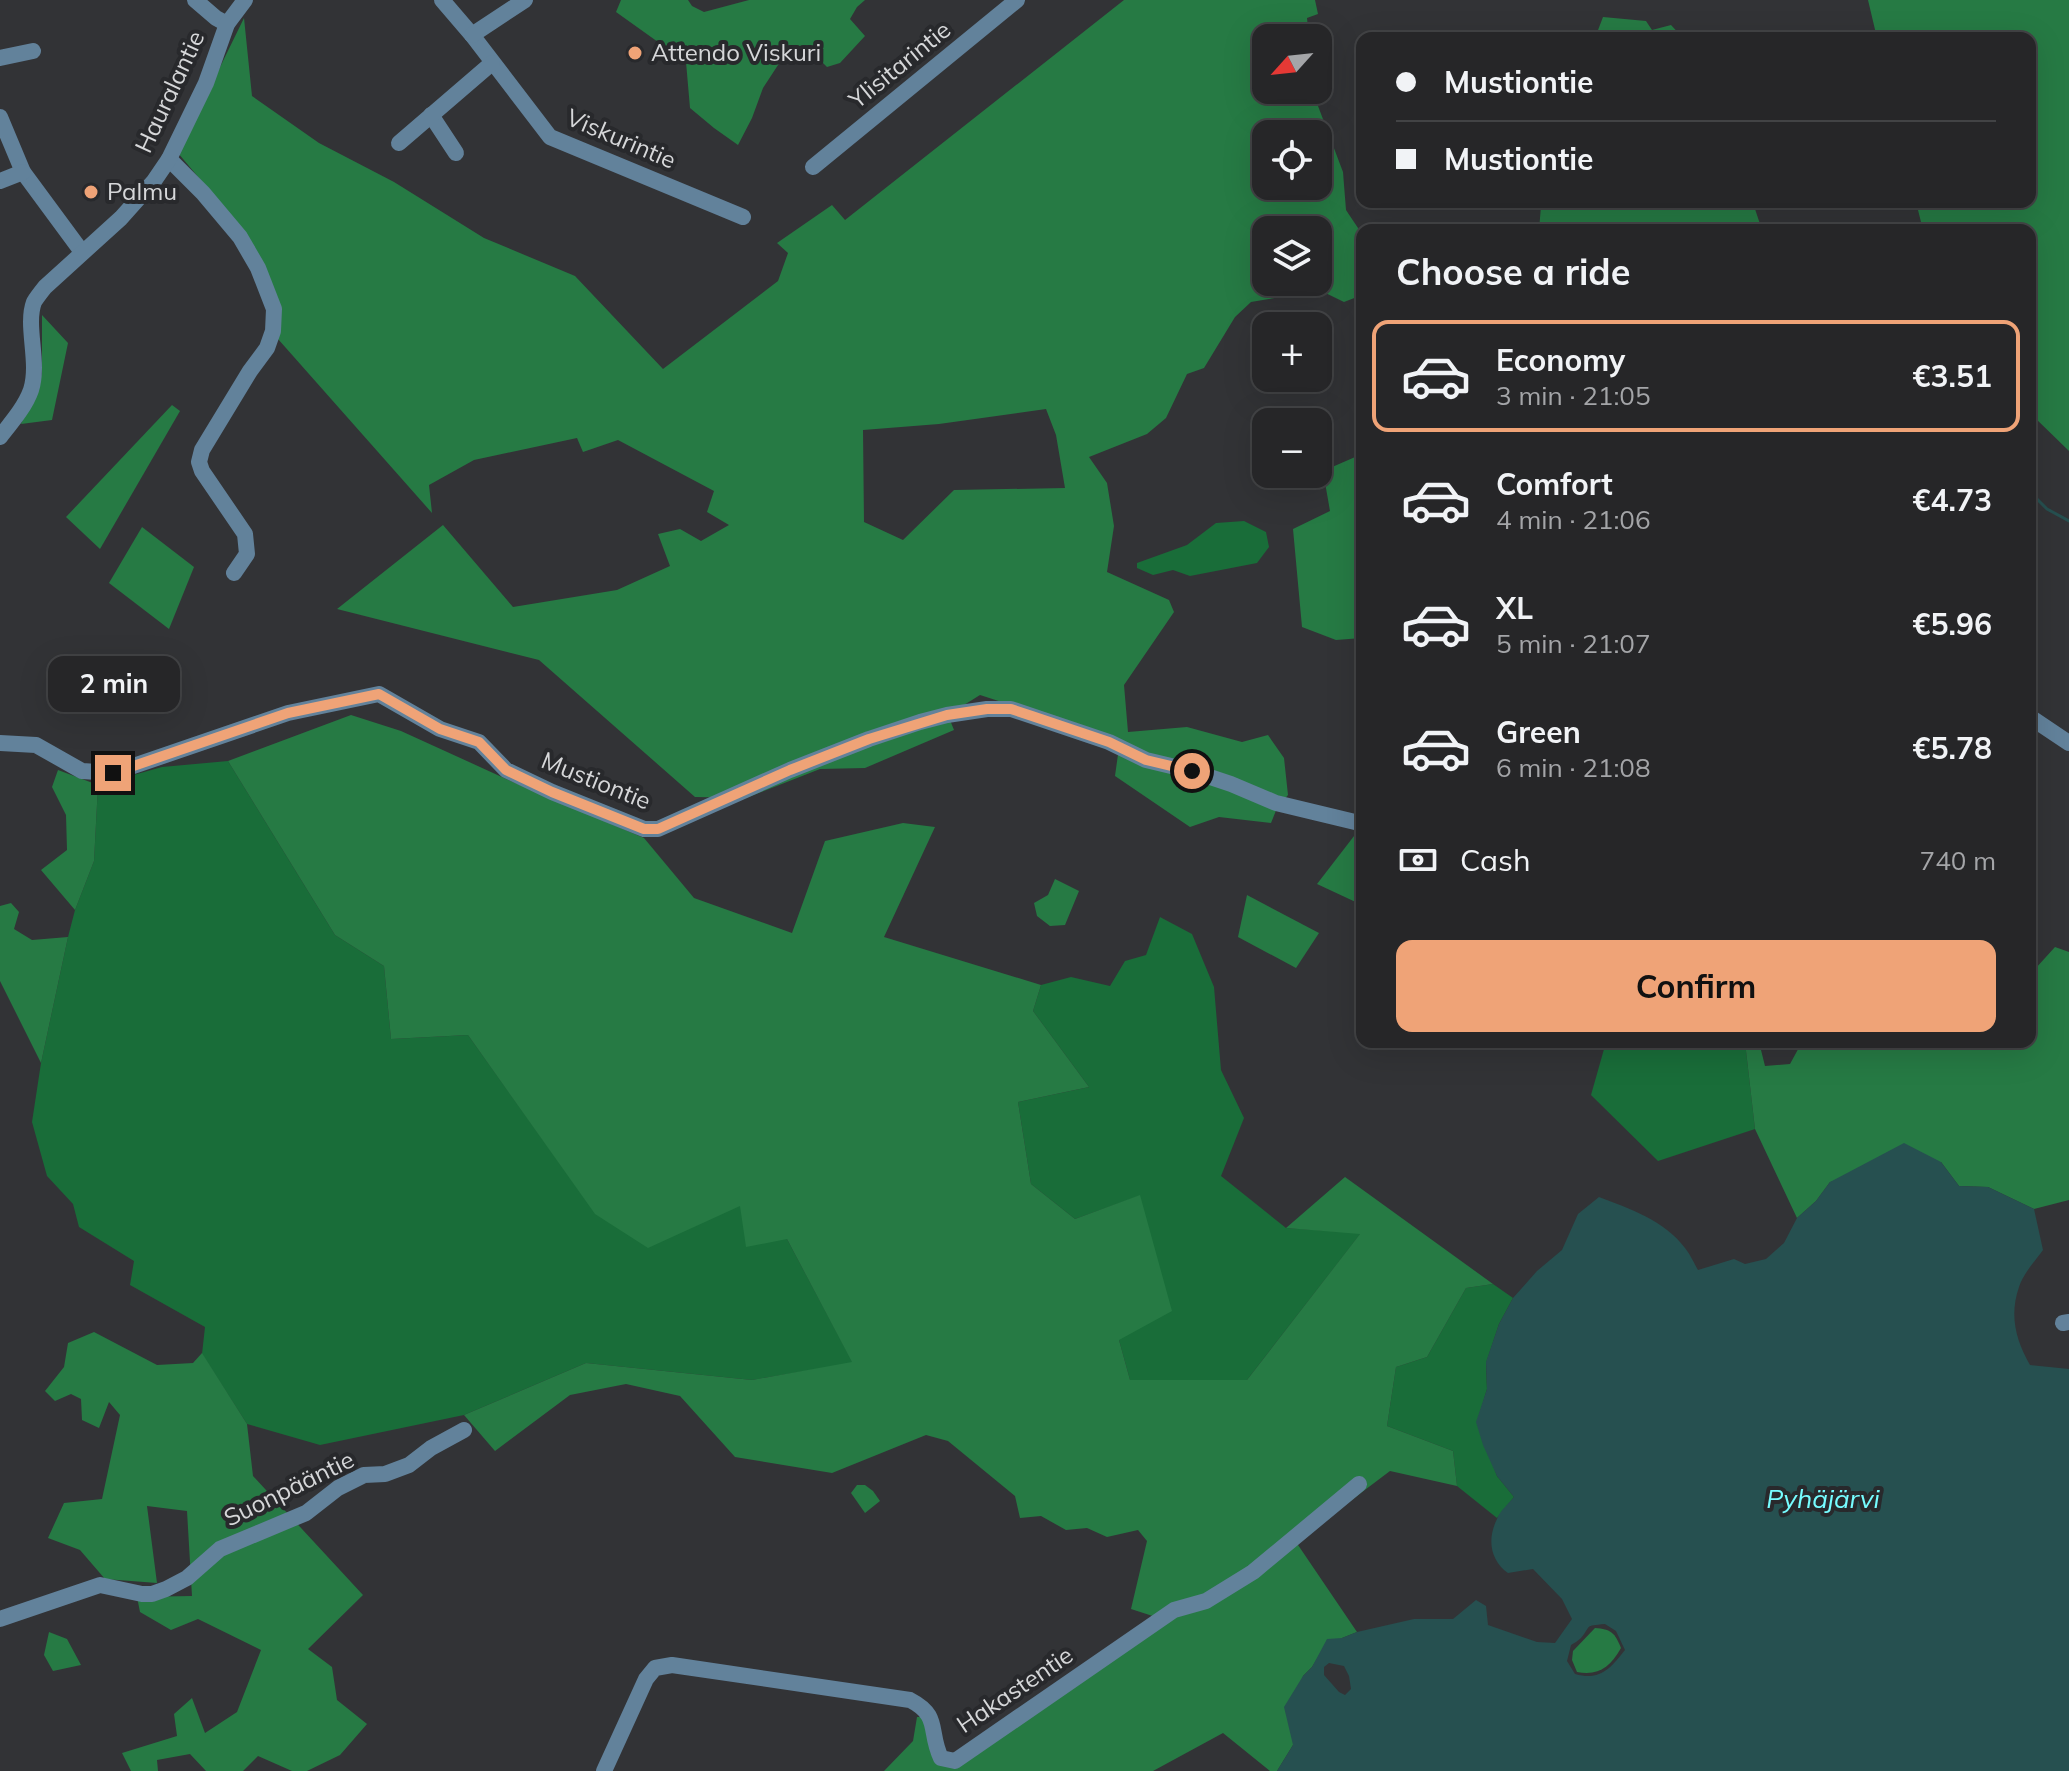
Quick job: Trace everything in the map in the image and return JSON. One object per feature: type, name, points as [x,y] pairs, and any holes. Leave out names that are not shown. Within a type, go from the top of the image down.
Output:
[{"type":"street","points":[[195,0],[227,24]]},
{"type":"street","name":"Hauralantie","points":[[0,437],[30,390],[34,354],[31,316],[36,299],[45,287],[121,218],[154,181],[169,159],[206,83],[227,24],[245,0]]},
{"type":"street","name":"Viskurintie","points":[[442,0],[550,137],[743,217]]},
{"type":"street","points":[[472,35],[525,0]]},
{"type":"street","name":"Ylisitarintie","points":[[813,167],[1017,0]]},
{"type":"street","points":[[0,58],[33,51]]},
{"type":"street","points":[[399,143],[492,63]]},
{"type":"street","points":[[431,115],[456,153]]},
{"type":"street","points":[[0,117],[23,172],[82,252]]},
{"type":"street","points":[[169,159],[240,237],[258,268],[274,309],[273,331],[267,348],[202,450],[199,462],[245,534],[247,554],[234,573]]},
{"type":"street","points":[[0,181],[23,172]]},
{"type":"street","name":"Mustiontie","points":[[0,743],[36,745],[82,771],[113,773],[288,713],[379,694],[440,729],[479,742],[506,770],[603,814],[644,829],[658,829],[790,770],[920,722],[987,709],[1011,709],[1109,742],[1146,760],[1192,771],[1276,803],[1356,822]]},
{"type":"street","points":[[2036,721],[2069,743]]},
{"type":"street","name":"Suonpääntie","points":[[0,1619],[100,1585],[142,1594],[166,1589],[187,1578],[220,1549],[306,1513],[338,1488],[364,1475],[385,1474],[409,1465],[431,1448],[464,1430]]},
{"type":"street","name":"Hakastentie","points":[[604,1771],[646,1679],[655,1668],[672,1665],[910,1700],[924,1707],[932,1720],[941,1758],[955,1761],[1174,1610],[1206,1601],[1253,1572],[1359,1484]]},
{"type":"green space","points":[[621,0],[688,0],[704,12],[749,0],[865,0],[850,19],[865,36],[840,63],[827,67],[807,47],[780,62],[763,88],[738,145],[690,108],[686,62],[616,12]]},
{"type":"green space","points":[[1124,0],[1315,0],[1318,14],[1307,18],[1308,24],[1252,24],[1252,104],[1317,104],[1323,120],[1252,120],[1252,200],[1332,200],[1332,143],[1343,172],[1346,210],[1356,225],[1356,297],[1344,302],[1332,296],[1332,216],[1252,216],[1252,296],[1287,296],[1251,302],[1235,317],[1204,368],[1187,374],[1166,418],[1147,434],[1089,457],[1107,483],[1114,526],[1107,572],[1169,600],[1174,612],[1124,685],[1128,732],[1187,727],[1242,742],[1268,735],[1284,758],[1288,795],[1277,808],[1271,823],[1219,817],[1190,827],[1115,776],[1120,740],[980,695],[948,715],[954,730],[865,768],[820,769],[746,798],[695,797],[539,660],[337,609],[443,525],[513,607],[617,590],[670,566],[658,534],[680,529],[701,541],[729,525],[707,512],[714,491],[618,440],[583,452],[577,438],[474,460],[429,485],[432,513],[278,339],[231,216],[178,153],[244,18],[252,96],[319,143],[394,182],[484,238],[575,276],[663,369],[778,281],[788,253],[777,243],[832,205],[845,220]],"holes":[[[1046,409],[1056,435],[1065,488],[954,490],[903,540],[864,522],[863,430],[939,424]]]},
{"type":"green space","points":[[1868,0],[2069,0],[2069,451],[2036,419],[2036,224],[1922,224],[1918,208],[2036,208],[2036,32],[1876,32]]},
{"type":"green space","points":[[1603,17],[1646,21],[1652,30],[1671,25],[1677,32],[1597,32]]},
{"type":"green space","points":[[1541,208],[1744,208],[1755,209],[1760,224],[1540,224]]},
{"type":"green space","points":[[42,315],[68,343],[52,420],[21,424],[42,374]]},
{"type":"green space","points":[[172,405],[180,411],[100,549],[66,517]]},
{"type":"green space","points":[[1356,457],[1356,638],[1336,640],[1302,627],[1293,529],[1330,511],[1326,488],[1332,488],[1332,467]]},
{"type":"green space","points":[[1244,521],[1266,532],[1269,547],[1257,563],[1190,576],[1173,570],[1153,575],[1137,568],[1137,563],[1187,545],[1216,523]]},
{"type":"green space","points":[[142,527],[194,567],[169,629],[109,583]]},
{"type":"green space","points":[[351,715],[401,731],[644,838],[694,898],[792,933],[825,841],[903,823],[935,827],[884,937],[1041,985],[1033,1011],[1089,1087],[1018,1102],[1031,1184],[1075,1219],[1140,1195],[1172,1311],[1119,1340],[1130,1380],[1247,1380],[1360,1234],[1286,1228],[1345,1177],[1493,1284],[1466,1288],[1427,1357],[1396,1367],[1387,1426],[1453,1451],[1457,1486],[1390,1471],[1296,1542],[1357,1632],[1342,1638],[1320,1654],[1303,1676],[1293,1745],[1277,1771],[1270,1771],[1223,1733],[1153,1771],[884,1771],[913,1741],[917,1717],[924,1717],[940,1763],[1165,1620],[1131,1609],[1147,1541],[1138,1530],[1107,1537],[1087,1528],[1066,1530],[1041,1516],[1020,1518],[1015,1496],[948,1441],[926,1435],[832,1473],[735,1457],[680,1396],[626,1384],[570,1395],[495,1451],[464,1415],[586,1363],[752,1380],[852,1362],[787,1239],[746,1247],[740,1206],[648,1248],[595,1214],[468,1035],[391,1039],[384,966],[335,935],[228,761]]},
{"type":"green space","points":[[228,761],[335,935],[384,966],[391,1039],[468,1035],[595,1213],[740,1205],[787,1239],[853,1363],[752,1380],[586,1363],[464,1415],[320,1445],[247,1424],[202,1354],[205,1327],[130,1285],[134,1261],[79,1227],[73,1204],[47,1176],[32,1122],[41,1063],[68,937],[94,861],[98,785],[162,767]]},
{"type":"green space","points":[[58,770],[98,785],[94,861],[75,910],[41,870],[67,850],[66,815],[52,787]]},
{"type":"green space","points":[[1356,833],[1356,902],[1317,884]]},
{"type":"green space","points":[[1055,879],[1079,891],[1065,925],[1050,926],[1037,916],[1034,903],[1048,895]]},
{"type":"green space","points":[[1247,895],[1319,933],[1296,968],[1238,937]]},
{"type":"green space","points":[[11,903],[19,912],[14,929],[32,940],[68,937],[41,1063],[0,981],[0,906]]},
{"type":"green space","points":[[1160,917],[1192,934],[1214,987],[1221,1070],[1244,1118],[1221,1176],[1286,1228],[1361,1233],[1247,1380],[1130,1380],[1119,1340],[1139,1196],[1075,1219],[1031,1184],[1018,1102],[1089,1087],[1033,1011],[1041,985],[1071,977],[1110,986],[1125,961],[1146,955]]},
{"type":"green space","points":[[2055,947],[2069,952],[2069,1200],[2034,1209],[1988,1187],[1959,1186],[1941,1162],[1830,1182],[1816,1201],[1797,1218],[1755,1129],[1746,1048],[1760,1048],[1765,1066],[1790,1064],[1799,1048],[2036,1048],[2036,968]]},
{"type":"green space","points":[[1604,1048],[1746,1048],[1755,1129],[1658,1161],[1591,1095]]},
{"type":"green space","points":[[1493,1284],[1513,1298],[1499,1324],[1486,1363],[1487,1389],[1477,1422],[1497,1476],[1514,1497],[1497,1518],[1457,1486],[1453,1451],[1387,1426],[1396,1367],[1427,1357],[1466,1288]]},
{"type":"green space","points":[[94,1332],[157,1365],[193,1363],[202,1353],[247,1424],[253,1476],[363,1595],[308,1649],[332,1667],[337,1700],[367,1724],[340,1755],[307,1771],[292,1771],[258,1756],[243,1771],[206,1771],[190,1754],[157,1760],[158,1771],[131,1771],[122,1753],[177,1736],[174,1714],[192,1698],[205,1733],[237,1712],[261,1650],[198,1619],[171,1630],[140,1612],[137,1597],[192,1596],[187,1511],[147,1506],[157,1583],[105,1579],[80,1550],[48,1538],[64,1503],[102,1499],[120,1415],[109,1402],[99,1428],[82,1420],[81,1399],[71,1394],[55,1401],[45,1391],[64,1367],[68,1343]]},
{"type":"green space","points":[[857,1485],[865,1485],[880,1501],[865,1513],[851,1493]]},
{"type":"green space","points":[[1595,1628],[1612,1633],[1621,1648],[1603,1669],[1592,1673],[1577,1672],[1572,1660],[1573,1651]]},
{"type":"green space","points":[[49,1632],[67,1639],[81,1665],[53,1671],[44,1655]]},
{"type":"water","name":"Pyhäjärvi","points":[[1904,1143],[1941,1162],[1959,1186],[1988,1187],[2034,1209],[2043,1250],[2021,1282],[2014,1318],[2030,1365],[2069,1369],[2069,1771],[1277,1771],[1293,1745],[1284,1707],[1327,1639],[1414,1619],[1453,1619],[1476,1600],[1486,1606],[1488,1625],[1537,1642],[1555,1643],[1572,1619],[1562,1599],[1533,1569],[1508,1573],[1497,1562],[1492,1549],[1492,1534],[1500,1513],[1514,1497],[1497,1476],[1476,1422],[1487,1389],[1486,1362],[1499,1324],[1513,1298],[1537,1271],[1562,1250],[1578,1214],[1599,1197],[1634,1211],[1677,1238],[1698,1270],[1734,1259],[1745,1264],[1766,1259],[1784,1243],[1797,1218],[1816,1201],[1830,1182]],"holes":[[[1605,1624],[1616,1631],[1625,1650],[1604,1672],[1591,1676],[1575,1674],[1567,1661],[1571,1645],[1589,1627]],[[1329,1663],[1344,1666],[1351,1689],[1345,1695],[1324,1675],[1324,1667]]]},
{"type":"waterway","points":[[2036,498],[2047,509],[2069,521]]},
{"type":"place","name":"Attendo Viskuri","points":[[635,53]]},
{"type":"place","name":"Palmu","points":[[91,192]]},
{"type":"route","points":[[113,773],[288,713],[379,694],[440,729],[479,742],[506,770],[644,829],[658,829],[790,770],[869,739],[947,715],[987,709],[1011,709],[1109,742],[1163,766],[1192,771]]}]
